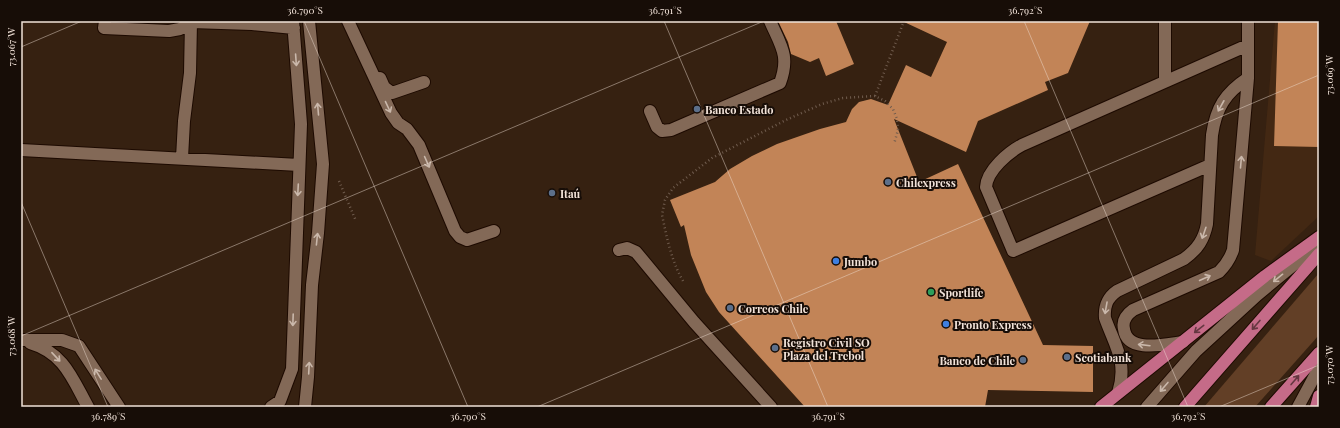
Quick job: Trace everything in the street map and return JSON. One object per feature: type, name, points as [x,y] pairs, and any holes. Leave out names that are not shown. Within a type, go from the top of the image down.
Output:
[{"type":"main road","points":[[1101,407],[1265,276],[1319,237]]},
{"type":"main road","points":[[1185,407],[1319,254]]},
{"type":"main road","points":[[1271,407],[1319,353]]},
{"type":"main road","points":[[1316,407],[1319,396]]},
{"type":"lane","points":[[105,21],[104,28],[169,31],[180,29],[191,22],[294,24],[301,124],[292,369],[280,402],[272,407]]},
{"type":"lane","points":[[305,407],[308,377],[312,285],[323,164],[310,21]]},
{"type":"lane","points":[[348,21],[391,113],[398,123],[408,129],[419,145],[455,231],[460,237],[467,240],[494,231]]},
{"type":"lane","points":[[353,21],[384,87],[392,92],[424,82]]},
{"type":"lane","points":[[650,111],[657,127],[662,131],[671,130],[780,83],[784,72],[786,59],[770,21]]},
{"type":"lane","points":[[1165,21],[1165,81]]},
{"type":"lane","points":[[1183,342],[1147,346],[1140,345],[1127,339],[1124,333],[1124,320],[1132,310],[1219,272],[1231,256],[1233,250],[1248,78],[1248,21]]},
{"type":"lane","points":[[182,158],[184,121],[190,73],[191,22]]},
{"type":"lane","points":[[1210,165],[1013,251],[986,187],[989,177],[1005,156],[1022,145],[1248,45]]},
{"type":"lane","points":[[1118,393],[1122,375],[1121,359],[1105,318],[1104,311],[1106,305],[1112,294],[1184,259],[1199,246],[1205,235],[1207,224],[1213,128],[1219,108],[1227,96],[1236,86],[1248,78]]},
{"type":"lane","points":[[21,150],[299,164]]},
{"type":"lane","points":[[1147,407],[1196,351],[1257,295],[1319,244]]},
{"type":"lane","points":[[619,250],[627,248],[636,252],[694,322],[771,407]]},
{"type":"lane","points":[[21,341],[62,340],[79,346],[119,407]]},
{"type":"lane","points":[[21,341],[32,343],[52,352],[68,369],[88,407]]},
{"type":"lane","points":[[1298,407],[1319,368]]},
{"type":"path","points":[[875,96],[904,21]]},
{"type":"path","points":[[686,287],[676,269],[668,244],[662,215],[665,200],[673,188],[712,158],[786,120],[822,104],[843,98],[875,96],[885,101],[893,109],[897,119],[898,130],[894,144]]},
{"type":"path","points":[[336,174],[356,221]]},
{"type":"shaded area","points":[[1275,21],[1319,21],[1319,216],[1271,261],[1255,255]]},
{"type":"shaded area","points":[[1319,273],[1319,335],[1255,407],[1204,407]]},
{"type":"building","points":[[778,21],[836,21],[854,64],[826,76],[819,58],[810,62],[791,54],[788,42]]},
{"type":"building","points":[[902,21],[1090,21],[1068,73],[1045,82],[1048,90],[978,121],[966,152],[894,119],[919,182],[958,164],[1043,345],[1093,346],[1093,392],[988,390],[985,407],[805,407],[719,312],[706,292],[691,255],[684,225],[681,227],[670,200],[715,182],[730,169],[777,144],[820,129],[846,122],[852,109],[859,102],[871,99],[888,105],[906,65],[931,77],[947,42]]},
{"type":"building","points":[[1278,21],[1319,22],[1319,147],[1274,146]]},
{"type":"place","name":"Banco Estado","points":[[697,109]]},
{"type":"place","name":"Chilexpress","points":[[888,182]]},
{"type":"place","name":"Itaú","points":[[552,193]]},
{"type":"place","name":"Jumbo","points":[[836,261]]},
{"type":"place","name":"Sportlife","points":[[931,292]]},
{"type":"place","name":"Correos Chile","points":[[730,308]]},
{"type":"place","name":"Pronto Express","points":[[946,324]]},
{"type":"place","name":"Registro Civil SO Plaza del Trebol","points":[[775,348]]},
{"type":"place","name":"Scotiabank","points":[[1067,357]]},
{"type":"place","name":"Banco de Chile","points":[[1023,360]]}]
